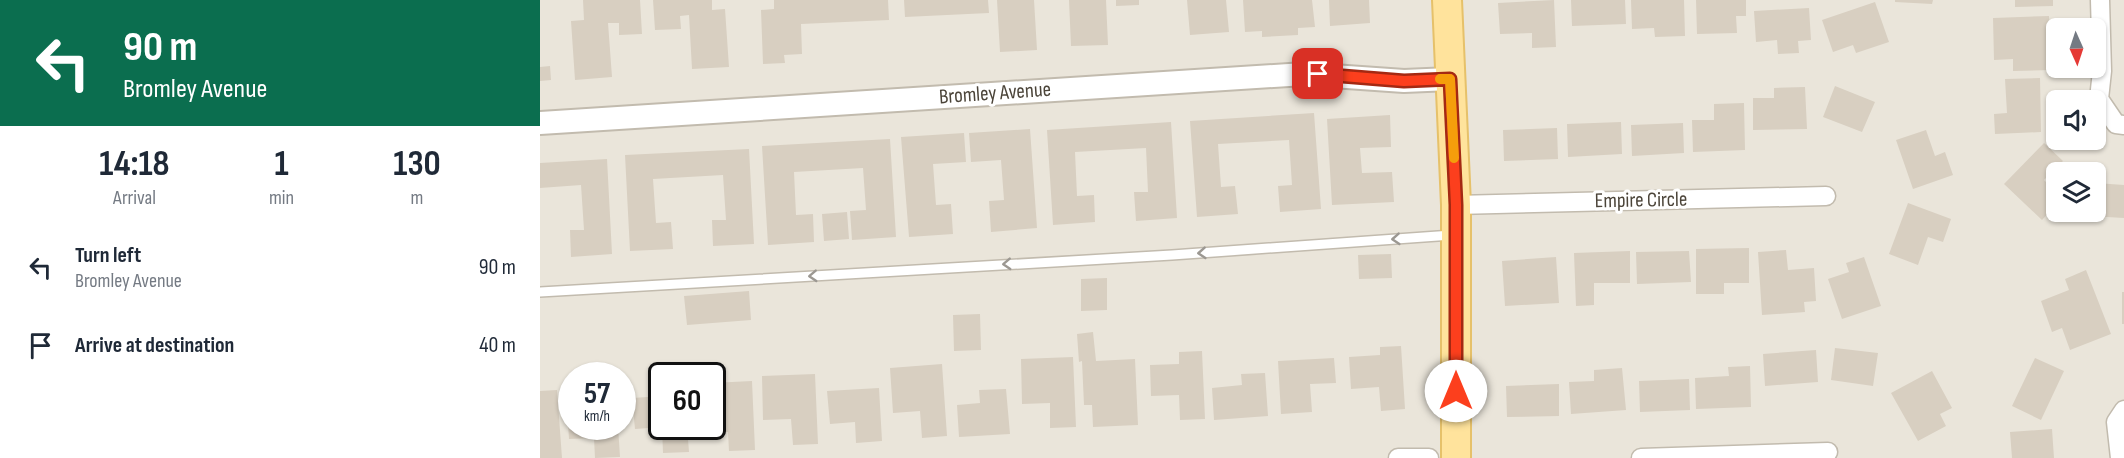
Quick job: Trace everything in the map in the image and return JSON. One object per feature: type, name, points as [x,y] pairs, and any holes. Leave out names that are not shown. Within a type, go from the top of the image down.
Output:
[{"type":"main road","points":[[1447,0],[1456,205],[1456,458]]},
{"type":"street","points":[[2100,0],[2102,71],[2099,99],[2120,124]]},
{"type":"street","name":"Bromley Avenue","points":[[540,123],[1304,74],[1404,81],[1450,79]]},
{"type":"street","name":"Empire Circle","points":[[1456,205],[1826,196]]},
{"type":"street","points":[[2120,458],[2116,422],[2124,410]]},
{"type":"street","points":[[1641,458],[1828,452]]},
{"type":"street","points":[[1398,458],[1429,458]]},
{"type":"lane","points":[[540,292],[1172,255],[1455,235]]},
{"type":"shaded area","points":[[540,0],[2124,0],[2124,458],[540,458]]},
{"type":"building","points":[[583,0],[640,0],[642,34],[619,35],[619,23],[608,23],[612,77],[575,80],[571,21],[584,20]]},
{"type":"building","points":[[653,0],[712,0],[712,10],[725,9],[729,67],[692,69],[689,15],[680,16],[681,29],[655,30]]},
{"type":"building","points":[[774,0],[888,0],[889,20],[801,24],[802,54],[784,55],[785,63],[763,64],[761,10],[774,9]]},
{"type":"building","points":[[904,0],[988,0],[989,13],[905,17]]},
{"type":"building","points":[[997,0],[1034,0],[1037,50],[1000,52]]},
{"type":"building","points":[[1069,0],[1106,0],[1108,45],[1071,46]]},
{"type":"building","points":[[1116,0],[1139,0],[1139,5],[1116,6]]},
{"type":"building","points":[[1187,0],[1226,0],[1229,32],[1190,35]]},
{"type":"building","points":[[1243,0],[1312,0],[1315,27],[1298,28],[1298,35],[1262,37],[1262,31],[1245,32]]},
{"type":"building","points":[[1329,0],[1369,0],[1370,23],[1330,26]]},
{"type":"building","points":[[1554,0],[1556,47],[1532,48],[1532,33],[1500,34],[1498,3]]},
{"type":"building","points":[[1571,0],[1625,0],[1626,24],[1572,26]]},
{"type":"building","points":[[1631,0],[1684,0],[1685,36],[1655,37],[1654,28],[1632,29]]},
{"type":"building","points":[[1696,0],[1746,0],[1746,16],[1736,16],[1737,33],[1697,34]]},
{"type":"building","points":[[1895,0],[1933,0],[1932,4],[1895,2]]},
{"type":"building","points":[[2015,0],[2053,0],[2053,6],[2015,7]]},
{"type":"building","points":[[1875,2],[1889,42],[1856,53],[1853,45],[1833,52],[1822,20]]},
{"type":"building","points":[[1809,8],[1811,40],[1798,41],[1799,53],[1778,54],[1777,40],[1756,42],[1754,11]]},
{"type":"building","points":[[2049,16],[2046,18],[2046,70],[2013,71],[2013,59],[1994,60],[1993,18]]},
{"type":"building","points":[[550,66],[551,80],[540,81],[540,67]]},
{"type":"building","points":[[2040,78],[2041,132],[1995,134],[1994,114],[2007,113],[2005,79]]},
{"type":"building","points":[[1835,86],[1875,102],[1862,132],[1823,117]]},
{"type":"building","points":[[1805,87],[1807,129],[1753,130],[1753,98],[1774,98],[1774,88]]},
{"type":"building","points":[[1744,103],[1745,150],[1693,152],[1692,120],[1714,120],[1714,104]]},
{"type":"building","points":[[1314,113],[1321,209],[1280,212],[1278,186],[1292,185],[1289,140],[1218,144],[1221,187],[1235,186],[1238,214],[1197,217],[1190,121]]},
{"type":"building","points":[[1390,115],[1391,147],[1360,148],[1362,173],[1392,172],[1394,202],[1332,205],[1327,119]]},
{"type":"building","points":[[1171,122],[1177,218],[1136,221],[1134,192],[1148,192],[1146,148],[1075,152],[1077,196],[1094,195],[1095,222],[1053,225],[1047,130]]},
{"type":"building","points":[[1621,122],[1622,154],[1568,157],[1567,124]]},
{"type":"building","points":[[1683,123],[1684,153],[1632,156],[1631,125]]},
{"type":"building","points":[[1557,128],[1558,159],[1504,161],[1503,130]]},
{"type":"building","points":[[1030,129],[1037,228],[991,232],[989,201],[1004,200],[1001,160],[971,162],[969,133]]},
{"type":"building","points":[[1926,130],[1935,156],[1945,152],[1953,175],[1913,189],[1896,140]]},
{"type":"building","points":[[964,133],[966,162],[933,164],[936,205],[951,204],[953,234],[909,237],[901,137]]},
{"type":"building","points":[[890,139],[896,237],[852,240],[850,211],[866,210],[863,168],[794,172],[796,215],[813,214],[814,242],[768,245],[762,146]]},
{"type":"building","points":[[2044,143],[2046,150],[2051,150],[2063,161],[2046,162],[2044,180],[2046,182],[2046,216],[2042,220],[2004,184]]},
{"type":"building","points":[[749,149],[754,244],[713,246],[712,220],[726,220],[723,175],[653,179],[656,223],[671,222],[673,249],[630,251],[625,155]]},
{"type":"building","points":[[607,159],[612,254],[571,257],[570,230],[584,230],[581,185],[540,188],[540,163]]},
{"type":"building","points":[[2106,184],[2124,185],[2124,218],[2106,217]]},
{"type":"building","points":[[1908,203],[1951,219],[1943,242],[1928,237],[1918,265],[1889,254]]},
{"type":"building","points":[[847,212],[849,239],[824,241],[822,214]]},
{"type":"building","points":[[1749,248],[1749,283],[1724,283],[1724,294],[1696,294],[1696,249]]},
{"type":"building","points":[[1786,250],[1788,270],[1814,268],[1816,301],[1804,302],[1805,312],[1762,315],[1758,252]]},
{"type":"building","points":[[1630,251],[1630,283],[1594,283],[1594,305],[1576,306],[1574,253]]},
{"type":"building","points":[[1689,251],[1691,282],[1637,284],[1636,252]]},
{"type":"building","points":[[1391,254],[1392,278],[1359,279],[1358,255]]},
{"type":"building","points":[[1556,257],[1559,303],[1505,306],[1502,261]]},
{"type":"building","points":[[1864,257],[1881,306],[1842,319],[1828,279],[1849,272],[1846,263]]},
{"type":"building","points":[[2086,270],[2111,334],[2070,350],[2062,328],[2052,332],[2041,301],[2069,290],[2065,279]]},
{"type":"building","points":[[1107,278],[1107,310],[1081,311],[1081,279]]},
{"type":"building","points":[[749,291],[751,320],[687,325],[684,296]]},
{"type":"building","points":[[2122,292],[2124,292],[2124,324],[2122,324]]},
{"type":"building","points":[[980,314],[981,350],[954,351],[953,315]]},
{"type":"building","points":[[1093,332],[1096,361],[1135,359],[1138,425],[1093,427],[1092,405],[1084,405],[1082,361],[1079,362],[1077,334]]},
{"type":"building","points":[[1401,346],[1405,409],[1381,411],[1379,387],[1351,389],[1349,357],[1380,355],[1380,347]]},
{"type":"building","points":[[1835,348],[1878,353],[1873,386],[1831,380]]},
{"type":"building","points":[[1816,350],[1818,382],[1765,386],[1763,354]]},
{"type":"building","points":[[1202,351],[1205,419],[1180,420],[1179,395],[1151,396],[1150,365],[1179,364],[1179,352]]},
{"type":"building","points":[[1073,357],[1076,427],[1050,428],[1050,403],[1022,404],[1021,359]]},
{"type":"building","points":[[1334,358],[1336,383],[1310,384],[1312,412],[1281,414],[1278,361]]},
{"type":"building","points":[[2035,358],[2064,371],[2041,420],[2012,406]]},
{"type":"building","points":[[942,364],[947,436],[922,438],[920,411],[893,413],[890,368]]},
{"type":"building","points":[[1750,366],[1751,407],[1696,409],[1695,378],[1729,376],[1728,367]]},
{"type":"building","points":[[1622,368],[1626,410],[1571,414],[1569,382],[1594,381],[1594,370]]},
{"type":"building","points":[[1932,371],[1952,408],[1940,414],[1946,426],[1918,441],[1891,393]]},
{"type":"building","points":[[1265,373],[1268,416],[1214,420],[1212,388],[1242,385],[1241,374]]},
{"type":"building","points":[[815,374],[818,444],[793,445],[791,419],[763,420],[762,376]]},
{"type":"building","points":[[1689,379],[1690,410],[1640,412],[1639,381]]},
{"type":"building","points":[[752,381],[755,450],[729,451],[728,432],[726,432],[726,382]]},
{"type":"building","points":[[1559,384],[1559,416],[1507,417],[1506,386]]},
{"type":"building","points":[[879,388],[882,441],[856,443],[855,422],[830,424],[827,391]]},
{"type":"building","points":[[1006,389],[1010,434],[959,437],[957,405],[980,403],[979,390]]},
{"type":"building","points":[[557,390],[558,440],[561,440],[562,458],[540,458],[540,391]]},
{"type":"building","points":[[648,397],[648,428],[636,429],[636,398]]},
{"type":"building","points":[[2052,429],[2054,458],[2012,458],[2010,432]]},
{"type":"building","points":[[594,440],[619,440],[620,457],[595,458]]},
{"type":"building","points":[[662,440],[688,440],[689,452],[663,453]]},
{"type":"slow traffic","points":[[1440,79],[1450,79],[1454,158]]},
{"type":"route","points":[[1318,74],[1376,80],[1450,79],[1456,205],[1456,391]]}]
